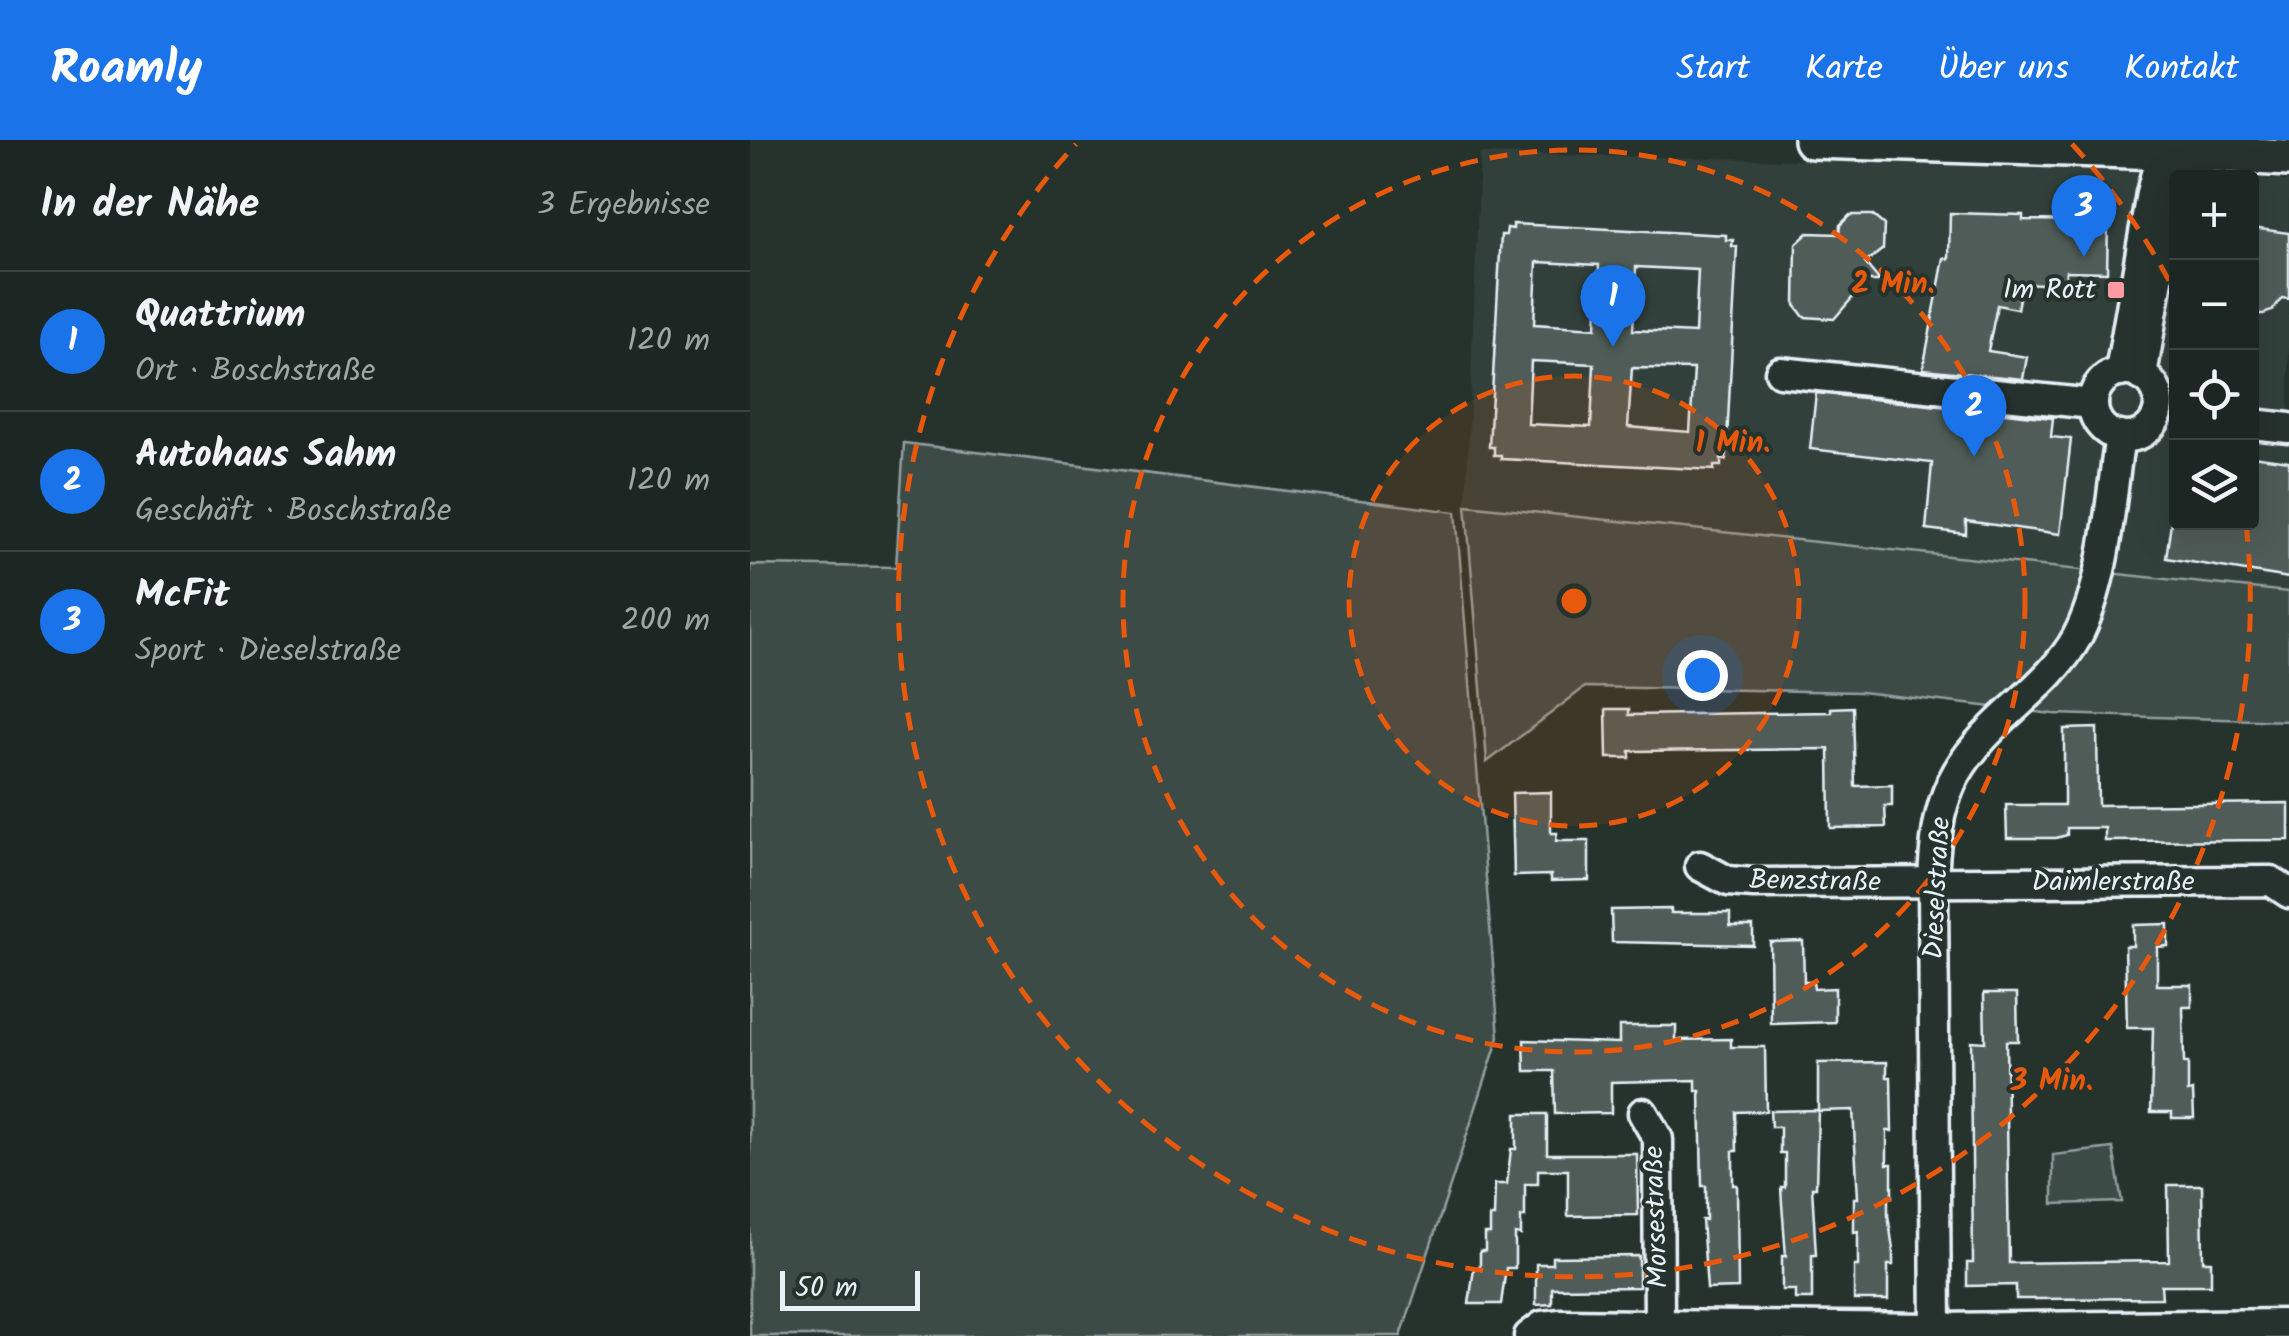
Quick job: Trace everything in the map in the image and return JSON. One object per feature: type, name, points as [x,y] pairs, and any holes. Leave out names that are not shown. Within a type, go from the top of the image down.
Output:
[{"type":"main road","points":[[1812,140],[2162,145],[2289,158]]},
{"type":"street","points":[[2131,374],[2170,206],[2162,145]]},
{"type":"street","points":[[1780,372],[2093,404]]},
{"type":"street","points":[[2131,374],[2157,390],[2167,413],[2146,431],[2120,436],[2100,424],[2093,404],[2100,382],[2131,374]]},
{"type":"street","points":[[2259,425],[2289,428]]},
{"type":"street","name":"Dieselstraße","points":[[1936,1332],[1933,883],[1939,814],[1957,770],[1978,740],[2042,682],[2067,653],[2086,618],[2096,586],[2120,436]]},
{"type":"street","name":"Benzstraße","points":[[1700,866],[1728,881],[1741,882],[1933,883]]},
{"type":"street","name":"Daimlerstraße","points":[[1933,883],[2271,881],[2289,893]]},
{"type":"street","name":"Morsestraße","points":[[1643,1113],[1658,1139],[1660,1325]]},
{"type":"street","points":[[1529,1336],[1542,1326],[1561,1324],[1936,1332],[2289,1324]]},
{"type":"shaded area","points":[[1480,154],[2119,166],[2169,170],[2169,530],[2259,530],[2259,179],[2289,181],[2289,592],[1466,505]]},
{"type":"shaded area","points":[[904,443],[1456,512],[1499,1037],[1401,1336],[750,1336],[750,565],[896,567]]},
{"type":"shaded area","points":[[1466,505],[2289,592],[2289,721],[2053,714],[1861,692],[1585,687],[1487,762]]},
{"type":"shaded area","points":[[2113,1148],[2122,1202],[2053,1204],[2053,1155]]},
{"type":"building","points":[[1950,213],[2023,215],[2023,220],[2108,221],[2107,272],[2066,271],[2066,285],[2022,283],[2017,309],[1997,305],[1988,351],[2027,357],[2023,379],[1923,369],[1944,258],[1949,259]]},
{"type":"building","points":[[1850,215],[1872,215],[1884,225],[1883,249],[1865,263],[1880,281],[1859,281],[1859,290],[1834,319],[1804,317],[1795,305],[1796,244],[1808,233],[1839,234],[1840,225]]},
{"type":"building","points":[[1513,224],[1726,235],[1726,240],[1733,240],[1732,246],[1737,247],[1726,460],[1721,459],[1721,466],[1714,466],[1714,470],[1501,459],[1501,455],[1494,455],[1494,447],[1489,447],[1501,235],[1506,235],[1507,228],[1513,229]],"holes":[[[1537,262],[1599,265],[1596,328],[1534,324]],[[1636,267],[1698,270],[1695,333],[1633,330]],[[1531,361],[1594,364],[1591,427],[1528,424]],[[1632,368],[1694,369],[1690,432],[1628,427]]]},
{"type":"building","points":[[2259,229],[2289,233],[2289,299],[2282,298],[2272,311],[2259,314]]},
{"type":"building","points":[[1816,393],[2053,418],[2051,437],[2071,439],[2060,534],[1966,521],[1966,534],[1926,529],[1932,463],[1810,449]]},
{"type":"building","points":[[2259,457],[2289,461],[2289,578],[2166,558],[2170,530],[2259,530]]},
{"type":"building","points":[[1853,707],[1855,786],[1892,785],[1892,806],[1885,806],[1886,827],[1830,828],[1829,749],[1630,751],[1630,758],[1607,758],[1606,709],[1629,709],[1629,715],[1831,712],[1831,708]]},
{"type":"building","points":[[2097,728],[2098,805],[2289,803],[2289,840],[2105,841],[2105,828],[2067,828],[2067,835],[2056,838],[2007,838],[2006,805],[2064,805],[2064,729]]},
{"type":"building","points":[[1551,792],[1551,833],[1557,833],[1556,841],[1589,841],[1589,880],[1551,881],[1551,875],[1514,876],[1512,793]]},
{"type":"building","points":[[1671,909],[1671,913],[1730,913],[1730,926],[1753,926],[1753,945],[1612,942],[1611,910]]},
{"type":"building","points":[[2168,924],[2168,946],[2157,947],[2157,985],[2192,985],[2192,1007],[2183,1007],[2184,1063],[2188,1063],[2188,1092],[2193,1091],[2194,1118],[2172,1118],[2172,1112],[2151,1112],[2153,1028],[2127,1028],[2125,946],[2133,946],[2133,925]]},
{"type":"building","points":[[1803,941],[1804,982],[1813,982],[1814,989],[1835,988],[1835,1022],[1771,1024],[1770,942]]},
{"type":"building","points":[[1984,993],[2017,993],[2018,1041],[2006,1041],[2009,1263],[2169,1261],[2168,1185],[2202,1185],[2203,1261],[2211,1261],[2211,1285],[2161,1285],[2162,1298],[2037,1299],[2016,1299],[2016,1285],[1967,1286],[1967,1263],[1973,1263],[1971,1041],[1985,1042]]},
{"type":"building","points":[[1619,1026],[1676,1026],[1676,1040],[1731,1039],[1731,1047],[1765,1047],[1766,1111],[1736,1112],[1733,1185],[1737,1185],[1738,1288],[1707,1289],[1702,1220],[1706,1220],[1706,1186],[1702,1186],[1700,1091],[1696,1091],[1696,1080],[1611,1082],[1611,1113],[1555,1114],[1554,1071],[1525,1071],[1524,1040],[1619,1043]]},
{"type":"building","points":[[1887,1062],[1887,1077],[1891,1077],[1892,1131],[1887,1131],[1887,1164],[1892,1164],[1888,1215],[1893,1265],[1888,1265],[1888,1300],[1854,1300],[1858,1231],[1854,1232],[1854,1198],[1858,1198],[1853,1110],[1818,1111],[1818,1063]]},
{"type":"building","points":[[1818,1110],[1816,1187],[1812,1187],[1816,1255],[1812,1255],[1812,1299],[1795,1299],[1795,1290],[1782,1290],[1782,1256],[1786,1256],[1781,1187],[1785,1187],[1785,1153],[1780,1153],[1780,1127],[1771,1127],[1770,1111]]},
{"type":"building","points":[[1516,1114],[1547,1114],[1547,1154],[1637,1154],[1638,1215],[1568,1216],[1568,1170],[1538,1170],[1538,1184],[1525,1184],[1525,1217],[1521,1217],[1521,1235],[1515,1234],[1515,1268],[1506,1268],[1501,1304],[1469,1304],[1474,1268],[1480,1268],[1480,1251],[1485,1251],[1485,1234],[1490,1234],[1490,1217],[1494,1217],[1495,1184],[1507,1184],[1511,1149],[1516,1149]]},
{"type":"building","points":[[1639,1256],[1639,1287],[1552,1288],[1552,1304],[1536,1305],[1536,1264],[1552,1264],[1552,1257]]},
{"type":"place","name":"McFit","points":[[2084,257]]},
{"type":"place","name":"Im Rott","points":[[2116,290]]},
{"type":"place","name":"Quattrium","points":[[1613,347]]},
{"type":"place","name":"Autohaus Sahm","points":[[1974,457]]}]
